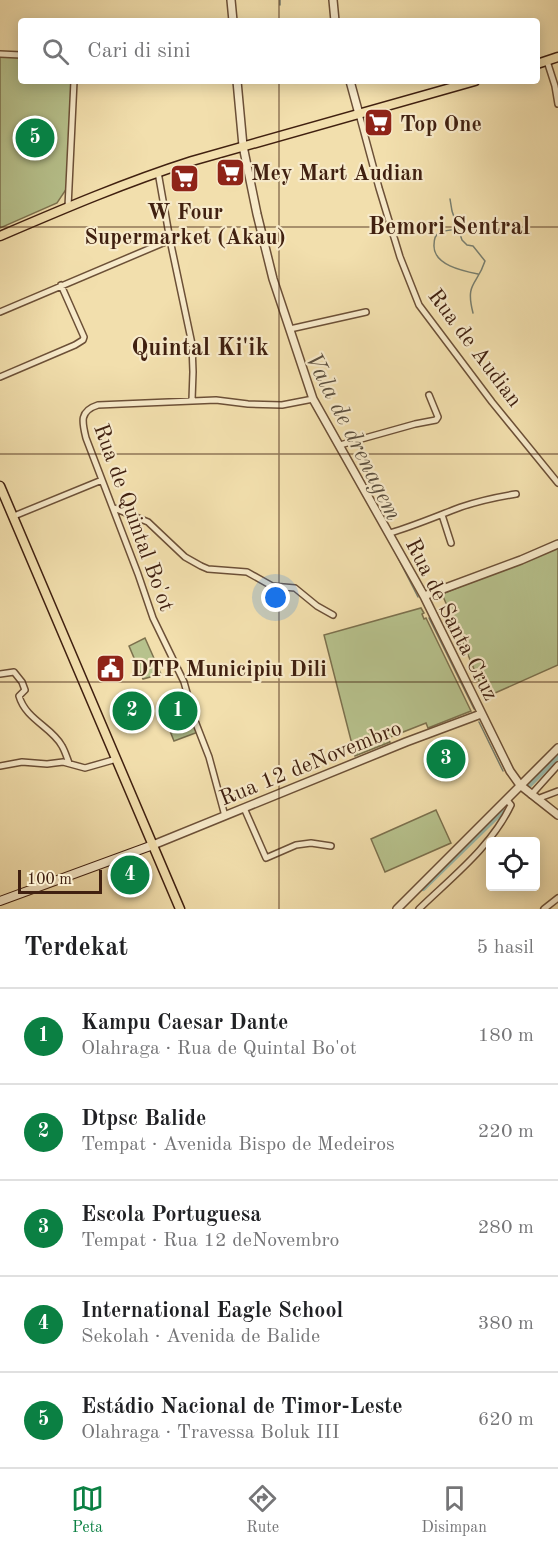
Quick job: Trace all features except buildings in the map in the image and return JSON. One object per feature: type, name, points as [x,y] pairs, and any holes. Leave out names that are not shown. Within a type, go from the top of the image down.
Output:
[{"type":"main road","points":[[540,63],[558,57]]},
{"type":"main road","points":[[0,236],[158,172],[464,84]]},
{"type":"main road","points":[[0,486],[4,507],[14,516],[180,909]]},
{"type":"main road","points":[[0,901],[153,844]]},
{"type":"street","points":[[231,0],[233,18]]},
{"type":"street","points":[[333,0],[335,18]]},
{"type":"street","points":[[0,54],[18,55]]},
{"type":"street","points":[[548,61],[558,104]]},
{"type":"street","points":[[68,207],[74,84]]},
{"type":"street","name":"Rua de Santa Cruz","points":[[237,84],[243,146],[257,214],[273,279],[311,400],[340,445],[424,596],[510,771],[520,786],[558,815]]},
{"type":"street","name":"Rua de Audian","points":[[351,84],[400,257],[418,305],[492,402],[558,483]]},
{"type":"street","points":[[158,172],[192,344],[192,400]]},
{"type":"street","points":[[0,312],[170,240]]},
{"type":"street","points":[[0,377],[83,340],[84,337],[61,285]]},
{"type":"street","points":[[290,329],[366,312]]},
{"type":"street","points":[[340,445],[436,420],[438,417],[429,394]]},
{"type":"street","name":"Rua de Quintal Bo'ot","points":[[225,816],[209,757],[195,721],[184,681],[153,618],[102,480],[83,420],[86,411],[98,405],[216,400],[282,405],[311,400]]},
{"type":"street","points":[[14,516],[102,480]]},
{"type":"street","points":[[390,533],[494,498],[516,494]]},
{"type":"street","points":[[114,508],[148,522],[185,557],[201,566],[247,572],[272,586],[295,588],[317,606],[333,615]]},
{"type":"street","points":[[442,515],[451,543]]},
{"type":"street","points":[[424,596],[558,544]]},
{"type":"street","points":[[0,674],[14,672],[22,681],[25,690],[19,696],[21,702],[32,717],[62,744],[69,764]]},
{"type":"street","name":"Rua 12 deNovembro","points":[[153,844],[481,714]]},
{"type":"street","points":[[397,909],[558,748]]},
{"type":"street","points":[[0,766],[22,762],[69,764],[85,768],[113,760]]},
{"type":"street","points":[[534,797],[558,765]]},
{"type":"street","points":[[534,797],[558,790]]},
{"type":"street","points":[[419,909],[489,841],[506,817],[511,805],[507,800]]},
{"type":"street","points":[[244,808],[266,858],[296,845],[311,843],[331,846]]},
{"type":"street","points":[[544,909],[558,898]]},
{"type":"green space","points":[[0,55],[18,57],[18,84],[72,84],[67,188],[57,203],[0,228]]},
{"type":"green space","points":[[558,547],[558,665],[486,697],[442,594]]},
{"type":"green space","points":[[421,608],[424,619],[426,618],[471,711],[428,728],[426,723],[388,738],[390,742],[355,756],[324,635]]},
{"type":"green space","points":[[145,638],[161,674],[143,679],[129,646]]},
{"type":"green space","points":[[186,699],[193,714],[169,724],[163,708]]},
{"type":"green space","points":[[192,717],[198,732],[174,741],[168,726]]},
{"type":"green space","points":[[436,810],[451,843],[385,872],[371,839]]},
{"type":"waterway","name":"Vala de drenagem","points":[[280,0],[280,5]]},
{"type":"waterway","points":[[450,199],[462,240],[467,245],[473,246],[485,261],[471,290],[473,313]]},
{"type":"waterway","points":[[458,229],[438,234],[434,242],[435,252],[438,258],[450,266],[478,274]]},
{"type":"waterway","name":"Vala de drenagem","points":[[275,295],[297,362]]},
{"type":"waterway","name":"Vala de drenagem","points":[[395,552],[418,597]]},
{"type":"waterway","name":"Vala de drenagem","points":[[429,618],[474,709]]},
{"type":"waterway","name":"Vala de drenagem","points":[[479,722],[503,771]]},
{"type":"waterway","points":[[527,787],[558,756]]},
{"type":"waterway","points":[[423,888],[502,811]]},
{"type":"place","name":"Top One","points":[[379,123]]},
{"type":"place","name":"Estádio Nacional de Timor-Leste","points":[[35,138]]},
{"type":"place","name":"Mey Mart Audian","points":[[230,172]]},
{"type":"place","name":"W Four Supermarket (Akau)","points":[[185,179]]},
{"type":"place","name":"DTP Municipiu Dili","points":[[110,668]]},
{"type":"place","name":"Dtpsc Balide","points":[[132,711]]},
{"type":"place","name":"Kampu Caesar Dante","points":[[178,711]]},
{"type":"place","name":"Escola Portuguesa","points":[[446,759]]},
{"type":"place","name":"International Eagle School","points":[[130,875]]},
{"type":"district","name":"Bemori Sentral","points":[[449,226]]},
{"type":"district","name":"Quintal Ki'ik","points":[[200,347]]}]
